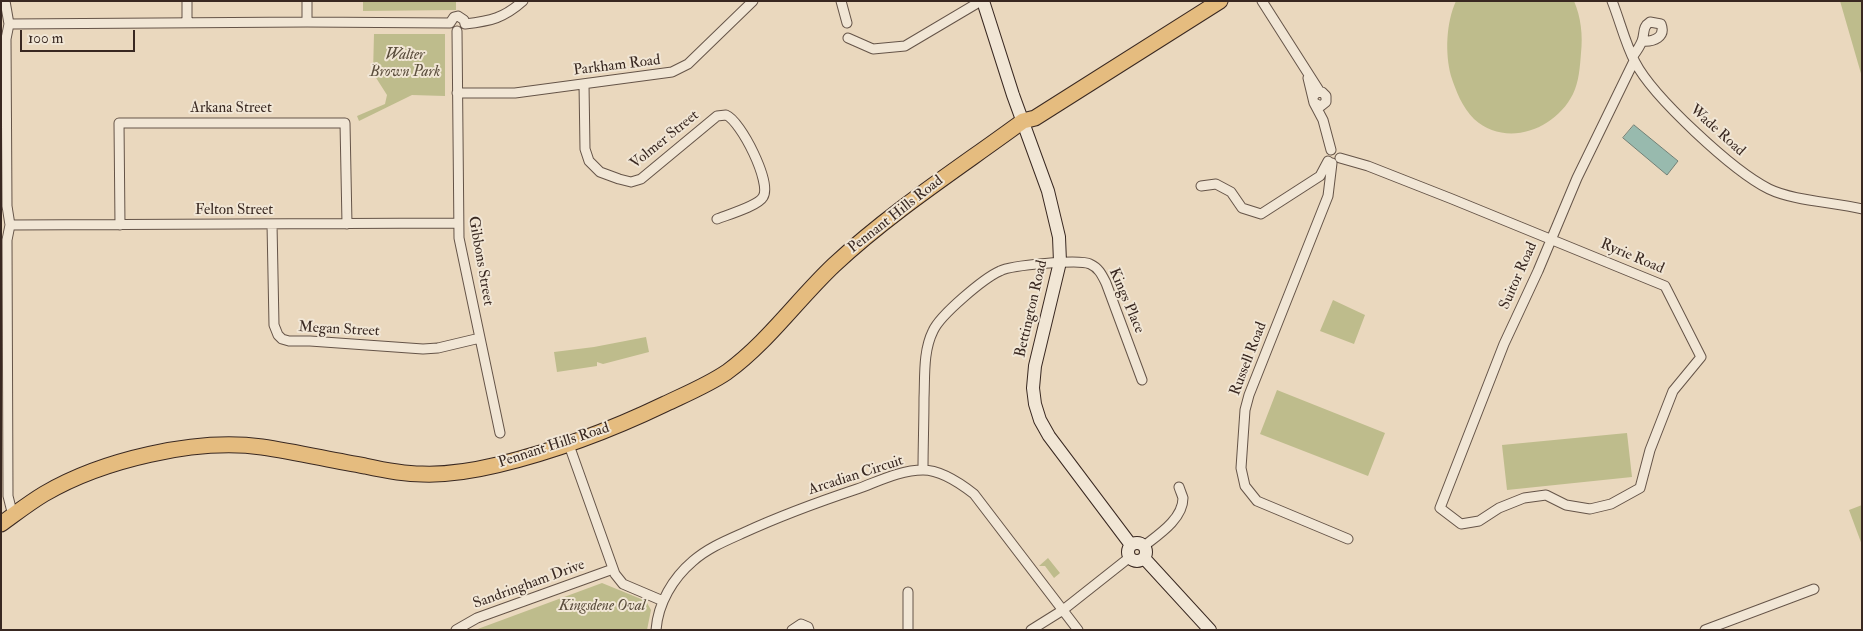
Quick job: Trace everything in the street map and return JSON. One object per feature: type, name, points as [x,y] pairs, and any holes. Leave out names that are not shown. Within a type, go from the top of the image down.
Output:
[{"type":"highway","name":"Pennant Hills Road","points":[[1023,122],[1028,111],[1200,1]]},
{"type":"highway","name":"Pennant Hills Road","points":[[7,520],[44,494],[81,477],[156,453],[193,446],[231,444],[262,447],[396,472],[420,474],[454,473],[494,466],[569,445],[639,417],[709,383],[726,372],[760,343],[825,274],[864,238],[918,196],[1023,122],[1034,118],[1220,1]]},
{"type":"main road","name":"Bettington Road","points":[[982,1],[1048,191],[1059,237],[1060,262],[1035,366],[1033,388],[1040,420],[1049,436],[1137,551],[1210,630]]},
{"type":"street","points":[[5,1],[9,24],[6,39],[4,124],[7,206],[10,225],[7,240],[7,520]]},
{"type":"street","points":[[187,1],[187,23]]},
{"type":"street","points":[[307,1],[307,22]]},
{"type":"street","points":[[465,24],[497,19],[513,10],[523,1]]},
{"type":"street","name":"Parkham Road","points":[[457,93],[514,92],[665,74],[678,70],[688,64],[753,1]]},
{"type":"street","points":[[841,1],[847,23]]},
{"type":"street","points":[[848,38],[873,49],[905,46],[982,1]]},
{"type":"street","points":[[1201,186],[1216,184],[1231,192],[1242,208],[1261,214],[1320,176],[1333,161],[1338,151],[1331,150],[1318,99],[1308,72],[1262,1]]},
{"type":"street","name":"Wade Road","points":[[1612,1],[1634,59],[1650,85],[1724,158],[1755,181],[1770,189],[1862,209]]},
{"type":"street","points":[[450,23],[452,19],[458,16],[464,20],[465,24]]},
{"type":"street","points":[[9,24],[450,23]]},
{"type":"street","points":[[450,23],[452,28],[457,31],[462,30],[465,24]]},
{"type":"street","name":"Gibbons Street","points":[[457,31],[457,223],[500,433]]},
{"type":"street","name":"Suitor Road","points":[[1440,508],[1504,344],[1577,178],[1642,41]]},
{"type":"street","name":"Volmer Street","points":[[584,84],[586,156],[596,170],[625,181],[636,182],[641,179],[717,116],[726,115],[732,119],[751,147],[764,184],[765,194],[760,201],[717,219]]},
{"type":"street","name":"Arkana Street","points":[[120,225],[119,123],[345,123],[347,224]]},
{"type":"street","name":"Ryrie Road","points":[[1333,161],[1368,166],[1551,238],[1665,286],[1701,357],[1673,391],[1650,450],[1640,488],[1611,504],[1590,509],[1566,505],[1546,496],[1524,498],[1499,508],[1479,521],[1461,524],[1440,508]]},
{"type":"street","name":"Russell Road","points":[[1333,161],[1328,196],[1244,410],[1241,468],[1245,486],[1256,501],[1348,539]]},
{"type":"street","name":"Felton Street","points":[[10,225],[457,223]]},
{"type":"street","name":"Megan Street","points":[[272,224],[274,325],[282,339],[423,349],[438,348],[480,338]]},
{"type":"street","name":"Kings Place","points":[[923,470],[925,365],[933,330],[942,317],[1000,270],[1018,266],[1060,262],[1085,262],[1101,271],[1142,380]]},
{"type":"street","points":[[569,445],[617,577],[623,584],[663,601]]},
{"type":"street","name":"Arcadian Circuit","points":[[656,630],[657,619],[663,601],[676,578],[693,561],[718,544],[789,512],[894,476],[923,470],[934,472],[958,482],[974,494],[1078,630]]},
{"type":"street","points":[[1031,630],[1063,610],[1174,520],[1180,510],[1183,498],[1179,487]]},
{"type":"street","name":"Sandringham Drive","points":[[456,630],[477,618],[613,569]]},
{"type":"street","points":[[1705,630],[1814,590]]},
{"type":"street","points":[[908,592],[908,630]]},
{"type":"street","points":[[792,630],[801,624],[808,627],[809,630]]},
{"type":"green space","points":[[363,1],[456,1],[456,10],[363,11]]},
{"type":"green space","points":[[1456,1],[1574,1],[1580,20],[1582,47],[1577,84],[1565,107],[1542,125],[1529,131],[1515,133],[1500,132],[1487,128],[1474,119],[1463,104],[1449,67],[1448,28]]},
{"type":"green space","points":[[1840,1],[1862,1],[1862,77]]},
{"type":"green space","name":"Walter Brown Park","points":[[374,34],[445,34],[445,96],[412,95],[359,121],[357,116],[385,104],[387,95],[373,73]]},
{"type":"green space","points":[[1333,300],[1365,315],[1354,344],[1320,331]]},
{"type":"green space","points":[[646,337],[649,352],[603,364],[597,362],[597,366],[557,372],[554,352],[594,347]]},
{"type":"green space","points":[[1277,390],[1385,433],[1368,476],[1260,434]]},
{"type":"green space","points":[[1627,433],[1632,477],[1507,490],[1502,445]]},
{"type":"green space","points":[[1862,505],[1862,545],[1849,510]]},
{"type":"green space","points":[[1048,558],[1060,573],[1054,578],[1045,566],[1039,566]]},
{"type":"green space","name":"Kingsdene Oval","points":[[602,583],[646,601],[651,610],[647,630],[475,630]]},
{"type":"water","points":[[1634,125],[1678,161],[1667,175],[1623,138]]}]
